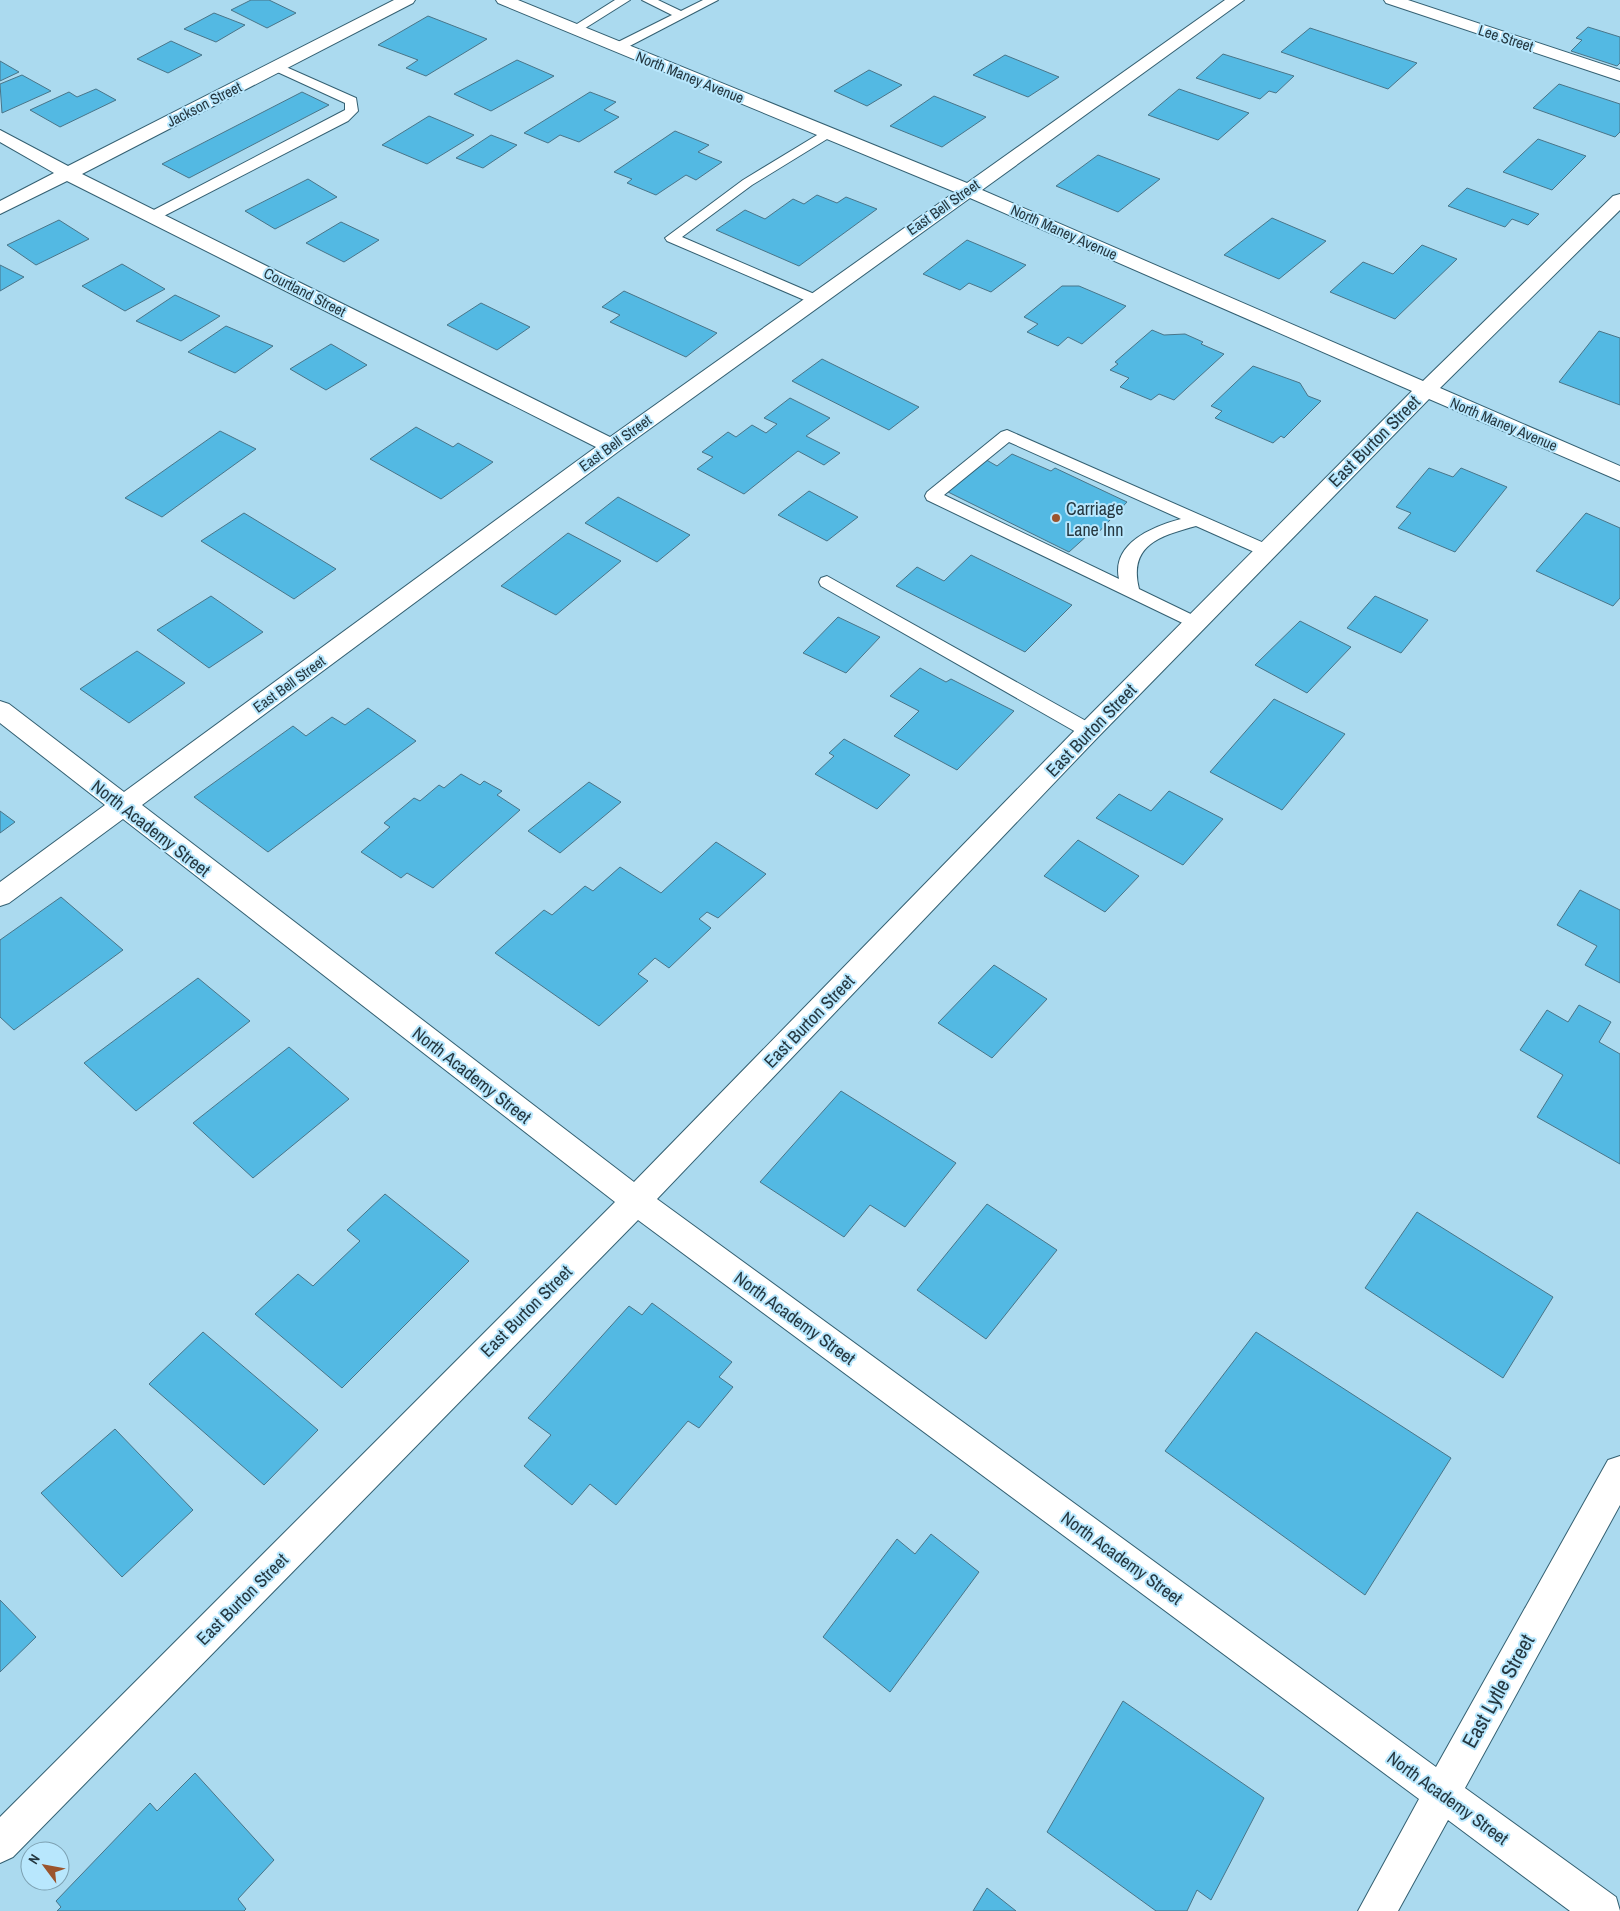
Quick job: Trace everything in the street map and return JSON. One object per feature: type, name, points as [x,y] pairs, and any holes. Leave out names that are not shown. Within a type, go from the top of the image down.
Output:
[{"type":"street","name":"Jackson Street","points":[[0,208],[407,0]]},
{"type":"street","name":"North Maney Avenue","points":[[504,0],[967,190],[1620,474]]},
{"type":"street","name":"East Bell Street","points":[[0,896],[611,446],[967,190],[1236,0]]},
{"type":"street","name":"Lee Street","points":[[1392,0],[1620,76]]},
{"type":"street","name":"Courtland Street","points":[[0,135],[68,174],[611,446]]},
{"type":"street","name":"East Burton Street","points":[[0,1844],[636,1201],[1195,623],[1425,390],[1620,200]]},
{"type":"street","name":"North Academy Street","points":[[0,710],[636,1201],[1602,1911]]},
{"type":"street","name":"East Lytle Street","points":[[1377,1911],[1620,1472]]},
{"type":"lane","points":[[575,29],[624,0]]},
{"type":"lane","points":[[648,0],[682,16]]},
{"type":"lane","points":[[618,47],[712,0]]},
{"type":"lane","points":[[153,216],[343,118],[352,111],[350,101],[277,66]]},
{"type":"lane","points":[[814,300],[672,238],[704,212],[777,163],[827,133]]},
{"type":"lane","points":[[1195,623],[933,496],[1008,436],[1267,551]]},
{"type":"lane","points":[[1130,592],[1125,577],[1126,566],[1131,552],[1144,540],[1166,528],[1197,520]]},
{"type":"lane","points":[[827,582],[1089,731]]},
{"type":"building","points":[[251,0],[269,0],[296,13],[267,28],[231,10]]},
{"type":"building","points":[[214,13],[245,25],[216,42],[184,29]]},
{"type":"building","points":[[428,16],[487,39],[426,76],[406,68],[418,60],[378,45]]},
{"type":"building","points":[[1588,27],[1620,37],[1620,63],[1617,66],[1571,51],[1582,40],[1576,38]]},
{"type":"building","points":[[1310,28],[1417,63],[1388,89],[1281,52]]},
{"type":"building","points":[[171,41],[202,55],[168,73],[137,59]]},
{"type":"building","points":[[1223,54],[1294,76],[1276,93],[1269,91],[1260,99],[1196,78]]},
{"type":"building","points":[[1005,55],[1059,77],[1028,97],[973,75]]},
{"type":"building","points":[[517,60],[554,76],[491,111],[454,94]]},
{"type":"building","points":[[0,61],[19,72],[0,81]]},
{"type":"building","points":[[869,70],[902,85],[867,106],[834,91]]},
{"type":"building","points":[[22,75],[51,91],[2,113],[0,84]]},
{"type":"building","points":[[1559,84],[1620,104],[1620,132],[1615,137],[1533,108]]},
{"type":"building","points":[[96,89],[116,100],[60,127],[30,110],[69,92],[77,97]]},
{"type":"building","points":[[1179,89],[1249,113],[1218,140],[1148,115]]},
{"type":"building","points":[[302,92],[329,105],[189,178],[162,164]]},
{"type":"building","points":[[590,92],[616,102],[604,110],[619,117],[579,142],[560,135],[548,143],[524,133]]},
{"type":"building","points":[[934,96],[986,117],[942,147],[890,126]]},
{"type":"building","points":[[429,116],[474,135],[427,164],[382,145]]},
{"type":"building","points":[[675,131],[709,145],[698,152],[722,162],[696,180],[686,175],[656,195],[627,183],[632,179],[614,172]]},
{"type":"building","points":[[491,135],[517,145],[483,168],[456,158]]},
{"type":"building","points":[[1538,139],[1586,156],[1552,190],[1503,172]]},
{"type":"building","points":[[1098,155],[1160,179],[1118,212],[1056,186]]},
{"type":"building","points":[[308,179],[337,197],[275,229],[245,211]]},
{"type":"building","points":[[1467,188],[1539,214],[1528,225],[1512,219],[1505,227],[1448,206]]},
{"type":"building","points":[[817,195],[837,203],[846,197],[877,209],[799,266],[716,230],[745,210],[765,219],[793,199],[804,204]]},
{"type":"building","points":[[1272,218],[1326,241],[1279,279],[1224,255]]},
{"type":"building","points":[[59,220],[89,239],[36,265],[7,245]]},
{"type":"building","points":[[341,222],[379,240],[344,262],[306,243]]},
{"type":"building","points":[[967,240],[1026,265],[991,292],[969,283],[960,290],[923,274]]},
{"type":"building","points":[[1422,245],[1457,259],[1395,319],[1330,292],[1363,262],[1393,274]]},
{"type":"building","points":[[122,264],[165,289],[125,311],[82,286]]},
{"type":"building","points":[[0,265],[24,277],[0,291]]},
{"type":"building","points":[[1062,286],[1079,286],[1126,306],[1082,344],[1068,337],[1058,346],[1027,332],[1038,324],[1024,317]]},
{"type":"building","points":[[624,291],[717,333],[686,357],[610,322],[620,315],[602,307]]},
{"type":"building","points":[[175,295],[220,316],[181,341],[136,321]]},
{"type":"building","points":[[481,303],[530,327],[497,350],[447,325]]},
{"type":"building","points":[[226,326],[273,346],[235,373],[188,352]]},
{"type":"building","points":[[1152,330],[1164,335],[1185,334],[1203,342],[1201,344],[1224,354],[1174,400],[1159,394],[1151,400],[1120,387],[1129,378],[1110,370],[1118,364],[1115,362]]},
{"type":"building","points":[[1599,331],[1620,338],[1620,405],[1559,382]]},
{"type":"building","points":[[331,344],[367,365],[326,390],[290,369]]},
{"type":"building","points":[[822,359],[919,407],[889,430],[792,381]]},
{"type":"building","points":[[1253,366],[1300,383],[1308,396],[1321,401],[1284,438],[1281,436],[1273,443],[1215,418],[1222,411],[1211,406]]},
{"type":"building","points":[[790,398],[830,418],[806,436],[840,453],[824,465],[798,451],[744,494],[697,469],[713,457],[702,452],[728,432],[736,437],[752,425],[766,433],[777,424],[764,418]]},
{"type":"building","points":[[416,427],[453,447],[458,443],[493,462],[441,499],[370,459]]},
{"type":"building","points":[[220,431],[256,449],[162,517],[125,498]]},
{"type":"building","name":"Carriage Lane Inn","points":[[1012,454],[1051,471],[1055,468],[1127,502],[1094,537],[1089,534],[1069,552],[944,490],[983,458],[997,466]]},
{"type":"building","points":[[1429,468],[1453,477],[1461,468],[1507,487],[1455,552],[1398,528],[1411,513],[1396,507]]},
{"type":"building","points":[[809,491],[858,517],[827,541],[778,515]]},
{"type":"building","points":[[618,497],[690,535],[657,562],[585,523]]},
{"type":"building","points":[[244,513],[336,569],[294,599],[201,541]]},
{"type":"building","points":[[1586,513],[1620,528],[1620,598],[1613,606],[1536,571]]},
{"type":"building","points":[[568,533],[621,561],[556,615],[501,586]]},
{"type":"building","points":[[971,555],[1072,605],[1025,652],[896,586],[917,567],[944,581]]},
{"type":"building","points":[[211,596],[263,632],[209,668],[157,630]]},
{"type":"building","points":[[1375,596],[1428,620],[1401,653],[1347,628]]},
{"type":"building","points":[[838,617],[880,637],[846,673],[803,653]]},
{"type":"building","points":[[1300,621],[1351,647],[1307,693],[1255,665]]},
{"type":"building","points":[[137,651],[185,683],[129,723],[80,689]]},
{"type":"building","points":[[920,668],[946,682],[951,679],[1014,711],[957,770],[894,736],[919,711],[890,696]]},
{"type":"building","points":[[1274,699],[1345,734],[1282,810],[1210,772]]},
{"type":"building","points":[[368,708],[416,741],[268,852],[194,797],[293,726],[306,736],[332,717],[345,725]]},
{"type":"building","points":[[844,739],[910,775],[877,809],[815,774],[834,756],[829,753]]},
{"type":"building","points":[[461,774],[480,785],[484,781],[502,791],[497,795],[520,810],[433,888],[407,873],[401,878],[361,852],[390,827],[384,823],[414,798],[420,801],[439,785],[444,788]]},
{"type":"building","points":[[589,782],[621,802],[560,853],[528,831]]},
{"type":"building","points":[[1169,791],[1223,819],[1183,865],[1096,818],[1119,794],[1151,811]]},
{"type":"building","points":[[0,811],[15,822],[0,833]]},
{"type":"building","points":[[1078,840],[1139,876],[1105,912],[1044,876]]},
{"type":"building","points":[[716,842],[766,874],[718,918],[707,912],[699,919],[711,928],[669,968],[655,958],[638,974],[648,981],[599,1026],[495,953],[544,910],[552,915],[585,886],[593,891],[620,867],[661,893]]},
{"type":"building","points":[[1580,890],[1620,910],[1620,983],[1585,965],[1597,946],[1557,925]]},
{"type":"building","points":[[61,897],[123,950],[14,1030],[0,1017],[0,940]]},
{"type":"building","points":[[994,965],[1047,999],[992,1058],[938,1023]]},
{"type":"building","points":[[198,978],[250,1021],[136,1111],[84,1063]]},
{"type":"building","points":[[1579,1005],[1611,1022],[1599,1042],[1620,1054],[1620,1164],[1537,1117],[1563,1075],[1520,1050],[1547,1010],[1568,1022]]},
{"type":"building","points":[[289,1047],[349,1099],[253,1178],[193,1123]]},
{"type":"building","points":[[841,1091],[956,1163],[905,1227],[870,1205],[844,1237],[760,1182]]},
{"type":"building","points":[[385,1194],[469,1261],[342,1388],[255,1314],[298,1274],[313,1286],[360,1241],[347,1230]]},
{"type":"building","points":[[987,1204],[1057,1250],[986,1339],[917,1290]]},
{"type":"building","points":[[1417,1212],[1553,1297],[1503,1378],[1365,1288]]},
{"type":"building","points":[[652,1303],[732,1362],[719,1377],[733,1387],[699,1428],[688,1421],[616,1505],[590,1484],[572,1505],[524,1466],[551,1435],[528,1418],[629,1306],[642,1315]]},
{"type":"building","points":[[203,1332],[318,1430],[264,1485],[149,1384]]},
{"type":"building","points":[[1256,1332],[1451,1458],[1365,1595],[1165,1451]]},
{"type":"building","points":[[115,1429],[193,1510],[122,1577],[41,1493]]},
{"type":"building","points":[[931,1534],[979,1572],[890,1692],[823,1637],[897,1539],[915,1554]]},
{"type":"building","points":[[0,1600],[36,1637],[0,1672]]},
{"type":"building","points":[[1123,1701],[1264,1798],[1211,1900],[1197,1890],[1187,1911],[1156,1911],[1047,1832]]},
{"type":"building","points":[[195,1773],[274,1860],[238,1899],[246,1909],[244,1911],[57,1911],[61,1907],[56,1901],[66,1891],[70,1891],[70,1886],[150,1803],[157,1811]]},
{"type":"building","points":[[987,1888],[1016,1911],[973,1911]]},
{"type":"place","name":"Carriage Lane Inn","points":[[1056,518]]}]
